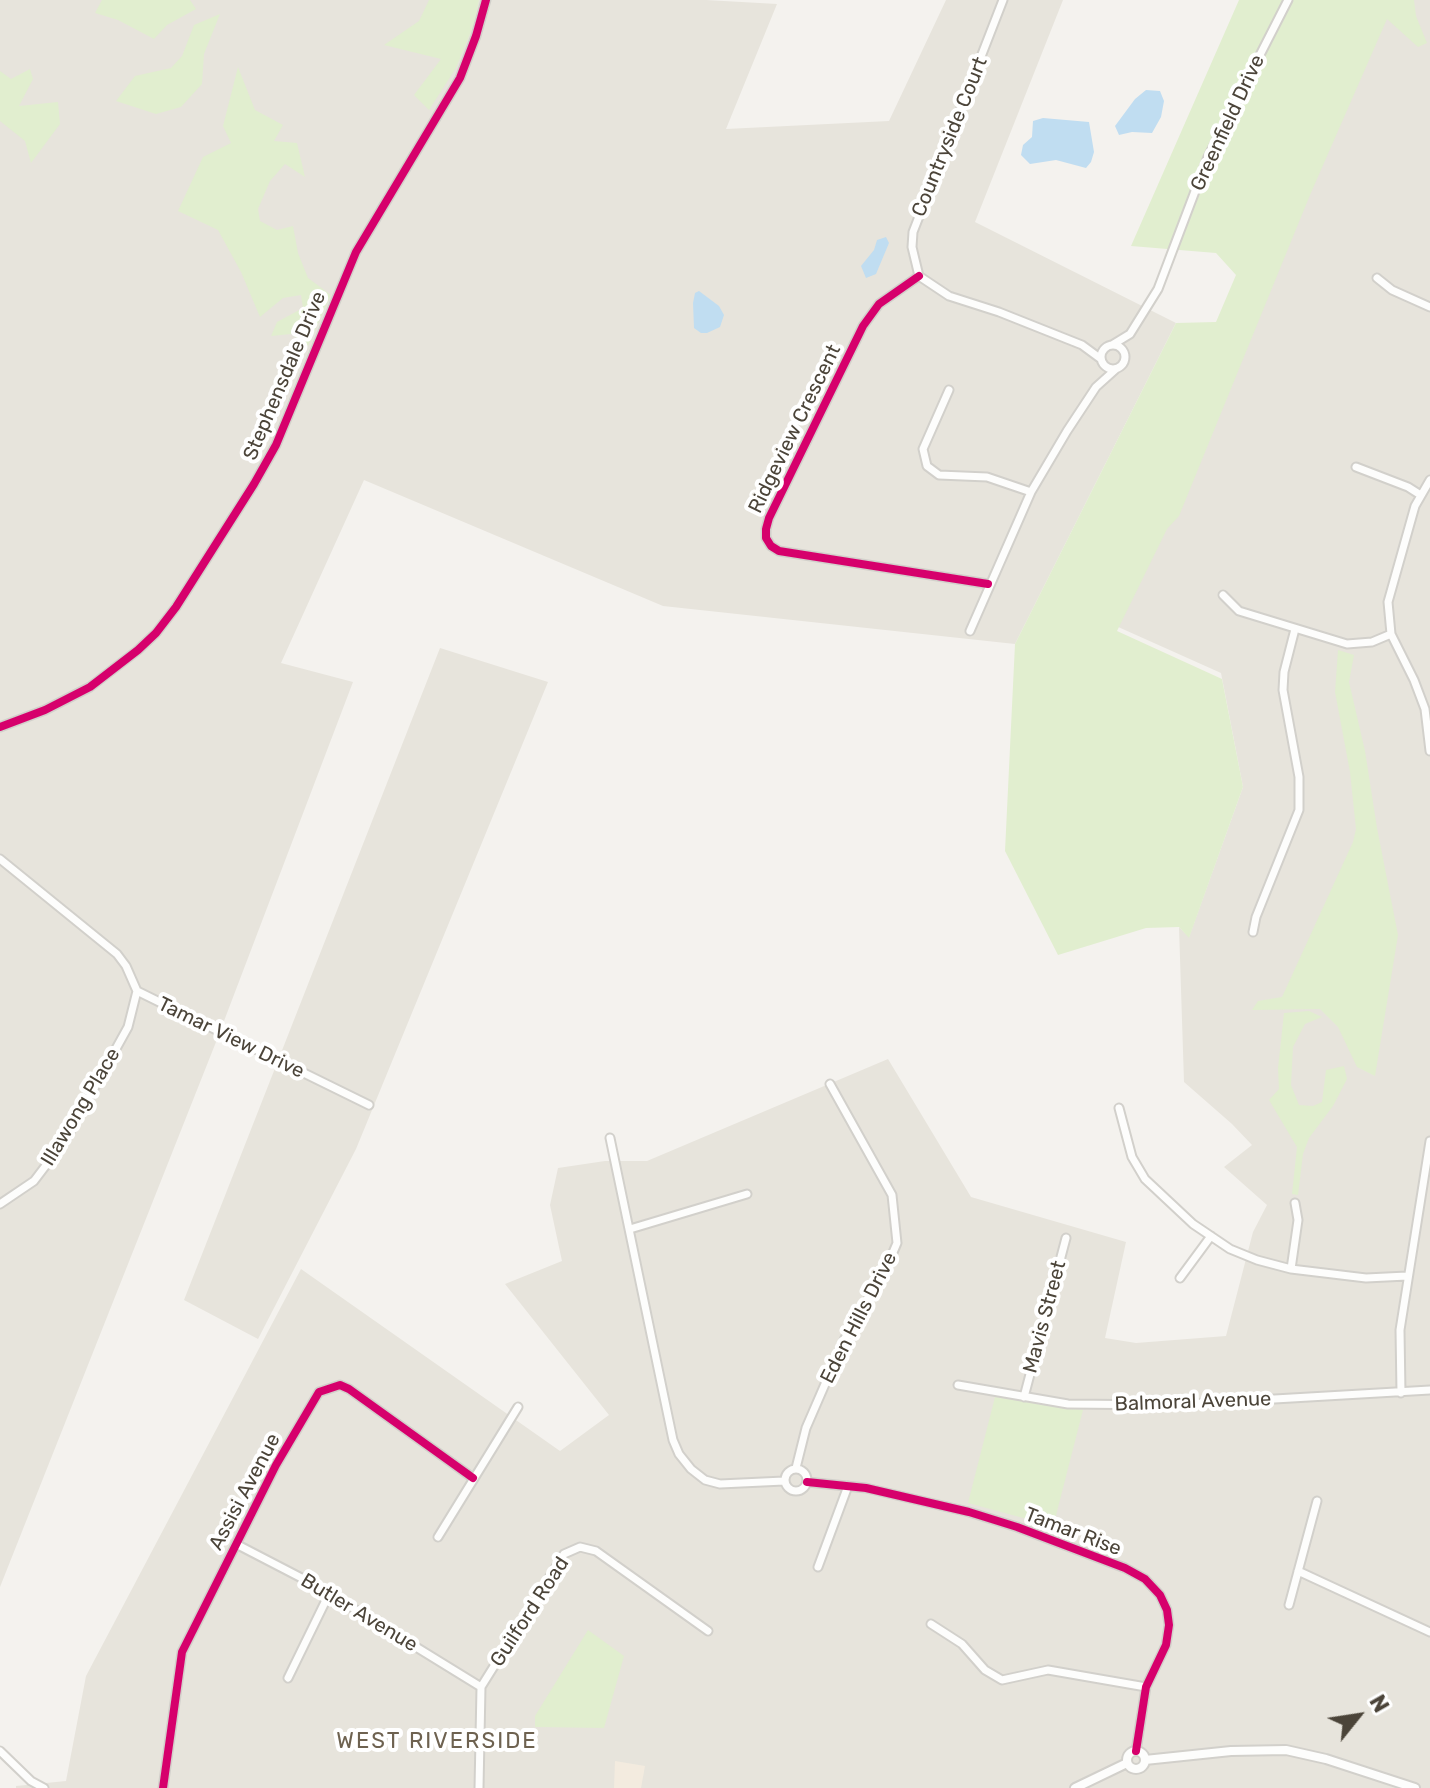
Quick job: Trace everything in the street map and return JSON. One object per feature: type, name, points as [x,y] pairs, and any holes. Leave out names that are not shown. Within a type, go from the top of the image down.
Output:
[{"type":"street","name":"Stephensdale Drive","points":[[0,727],[45,710],[90,687],[138,650],[176,607],[276,445],[356,252],[460,78],[486,0]]},
{"type":"street","name":"Countryside Court","points":[[919,276],[912,247],[913,232],[1003,0]]},
{"type":"street","name":"Greenfield Drive","points":[[1125,358],[1130,334],[1158,289],[1208,157],[1288,0]]},
{"type":"street","points":[[919,276],[949,296],[1082,345],[1111,346],[1123,350],[1125,358],[1123,364],[1096,387],[1031,492],[988,584],[970,631]]},
{"type":"street","name":"Ridgeview Crescent","points":[[919,276],[879,304],[863,326],[769,518],[766,538],[779,551],[988,584]]},
{"type":"street","points":[[1377,278],[1392,290],[1430,307]]},
{"type":"street","name":"Greenfield Drive","points":[[1111,346],[1130,334]]},
{"type":"street","points":[[1082,345],[1109,369],[1116,369]]},
{"type":"street","points":[[1096,387],[1102,352],[1111,346]]},
{"type":"street","points":[[949,390],[923,449],[927,466],[939,475],[987,477],[1031,492]]},
{"type":"street","points":[[1356,467],[1419,494]]},
{"type":"street","points":[[1430,480],[1419,494],[1390,589],[1388,617],[1391,634],[1422,698],[1430,751]]},
{"type":"street","points":[[1223,595],[1239,611],[1347,644],[1372,642],[1391,634]]},
{"type":"street","points":[[1253,932],[1256,917],[1299,810],[1299,777],[1283,690],[1284,672],[1295,629]]},
{"type":"street","name":"Tamar View Drive","points":[[0,859],[117,954],[137,991],[369,1105]]},
{"type":"street","name":"Illawong Place","points":[[0,1204],[34,1181],[66,1139],[128,1027],[137,991]]},
{"type":"street","name":"Eden Hills Drive","points":[[796,1468],[806,1428],[845,1338],[886,1269],[897,1243],[892,1195],[830,1084]]},
{"type":"street","points":[[1119,1108],[1132,1157],[1145,1179],[1166,1201],[1211,1236],[1257,1260],[1291,1269],[1366,1278],[1407,1276]]},
{"type":"street","points":[[610,1138],[673,1440],[679,1454],[698,1475],[720,1484],[784,1481]]},
{"type":"street","points":[[1401,1393],[1400,1330],[1430,1141]]},
{"type":"street","points":[[630,1229],[747,1194]]},
{"type":"street","points":[[1291,1269],[1298,1220],[1295,1203]]},
{"type":"street","points":[[1180,1278],[1211,1236]]},
{"type":"street","name":"Mavis Street","points":[[1024,1397],[1066,1238]]},
{"type":"street","name":"Assisi Avenue","points":[[163,1788],[182,1652],[276,1465],[319,1392],[340,1385],[349,1389],[473,1478]]},
{"type":"street","name":"Balmoral Avenue","points":[[958,1385],[1068,1404],[1171,1405],[1430,1390]]},
{"type":"street","points":[[438,1537],[518,1407]]},
{"type":"street","points":[[796,1468],[805,1472],[807,1482],[801,1490],[794,1491],[784,1481],[789,1470],[796,1468]]},
{"type":"street","name":"Tamar Rise","points":[[807,1482],[919,1499],[969,1512],[1125,1568],[1145,1579],[1160,1595],[1169,1625],[1166,1645],[1146,1687],[1136,1751]]},
{"type":"street","points":[[818,1567],[848,1486]]},
{"type":"street","points":[[1289,1605],[1317,1501]]},
{"type":"street","name":"Butler Avenue","points":[[236,1544],[329,1594],[481,1687]]},
{"type":"street","name":"Guilford Road","points":[[479,1788],[481,1687],[564,1554],[580,1547],[596,1551],[708,1631]]},
{"type":"street","points":[[1298,1571],[1430,1632]]},
{"type":"street","points":[[288,1678],[329,1594]]},
{"type":"street","points":[[931,1624],[962,1644],[993,1677],[1002,1680],[1048,1670],[1146,1687]]},
{"type":"street","points":[[1145,1760],[1286,1750],[1415,1788]]},
{"type":"street","points":[[0,1751],[31,1781],[44,1788]]},
{"type":"street","points":[[1127,1763],[1129,1755],[1136,1751],[1144,1755],[1145,1760]]},
{"type":"street","points":[[1127,1763],[1133,1769],[1139,1769],[1145,1760]]},
{"type":"street","points":[[1075,1788],[1127,1763]]},
{"type":"shaded area","points":[[0,0],[706,0],[777,4],[726,129],[889,121],[946,0],[1063,0],[975,222],[1176,323],[1015,644],[663,606],[364,480],[281,663],[353,682],[216,1042],[0,1587]]},
{"type":"shaded area","points":[[1380,0],[1430,0],[1430,1788],[16,1788],[66,1781],[86,1676],[301,1269],[560,1451],[609,1415],[505,1284],[562,1261],[550,1205],[558,1168],[605,1161],[647,1161],[888,1059],[971,1197],[1126,1242],[1105,1338],[1136,1343],[1226,1336],[1253,1232],[1267,1205],[1224,1167],[1252,1145],[1184,1082],[1179,927],[1189,937],[1243,787],[1221,673],[1116,626]]},
{"type":"shaded area","points":[[440,648],[548,682],[356,1149],[258,1339],[184,1300]]},
{"type":"shaded area","points":[[615,1761],[645,1766],[641,1788],[614,1788]]},
{"type":"green space","points":[[102,0],[190,0],[196,9],[167,25],[154,39],[118,20],[95,13]]},
{"type":"green space","points":[[429,0],[479,0],[474,24],[456,68],[429,110],[414,95],[441,59],[384,45],[419,21]]},
{"type":"green space","points":[[1239,0],[1414,0],[1416,16],[1427,43],[1418,47],[1387,19],[1310,195],[1179,516],[1167,529],[1117,631],[1222,679],[1243,787],[1189,938],[1179,927],[1146,928],[1058,955],[1005,851],[1015,644],[1176,323],[1216,322],[1236,275],[1216,253],[1131,246]]},
{"type":"green space","points":[[220,14],[204,54],[202,84],[181,107],[156,114],[116,101],[135,76],[171,68],[182,56],[194,25]]},
{"type":"green space","points":[[238,67],[255,110],[283,125],[274,141],[297,143],[305,177],[285,164],[270,181],[258,209],[260,221],[277,230],[293,226],[298,253],[308,278],[331,295],[308,346],[291,334],[271,336],[277,322],[303,308],[301,295],[283,298],[260,317],[241,272],[218,230],[178,211],[203,157],[231,143],[223,126]]},
{"type":"green space","points":[[30,69],[33,79],[19,106],[58,102],[60,124],[31,163],[25,141],[0,121],[0,71],[11,79]]},
{"type":"green space","points":[[1338,650],[1354,655],[1349,682],[1365,751],[1398,935],[1375,1076],[1357,1067],[1338,1027],[1320,1009],[1252,1010],[1258,1001],[1282,997],[1353,842],[1356,829],[1350,772],[1335,692]]},
{"type":"green space","points":[[1309,1011],[1322,1017],[1305,1024],[1293,1047],[1291,1085],[1299,1105],[1313,1106],[1322,1102],[1326,1070],[1344,1066],[1347,1079],[1333,1106],[1309,1138],[1303,1154],[1298,1195],[1292,1194],[1297,1147],[1269,1100],[1279,1089],[1284,1013]]},
{"type":"green space","points":[[995,1397],[1083,1410],[1052,1531],[1027,1519],[968,1503]]},
{"type":"green space","points":[[588,1630],[624,1656],[604,1728],[535,1727],[535,1716]]},
{"type":"water","points":[[1146,90],[1160,91],[1164,101],[1161,117],[1152,133],[1119,135],[1115,126],[1135,99]]},
{"type":"water","points":[[1043,118],[1089,122],[1094,152],[1086,168],[1056,160],[1030,164],[1021,155],[1023,145],[1032,137],[1033,121]]},
{"type":"water","points":[[886,237],[889,243],[876,274],[866,278],[861,266],[874,250],[877,240]]},
{"type":"water","points":[[699,291],[719,306],[724,315],[720,327],[707,333],[694,328],[693,303],[695,293]]},
{"type":"cycle path","points":[[0,727],[45,710],[90,687],[138,650],[176,607],[276,445],[356,252],[460,78],[486,0]]},
{"type":"cycle path","points":[[919,276],[879,304],[863,326],[769,518],[766,538],[779,551],[988,584]]},
{"type":"cycle path","points":[[163,1788],[182,1652],[276,1465],[319,1392],[340,1385],[349,1389],[473,1478]]},
{"type":"cycle path","points":[[807,1482],[866,1488],[969,1512],[1125,1568],[1145,1579],[1160,1595],[1169,1625],[1166,1645],[1146,1687],[1136,1751]]},
{"type":"district","name":"WEST RIVERSIDE","points":[[437,1742]]}]
